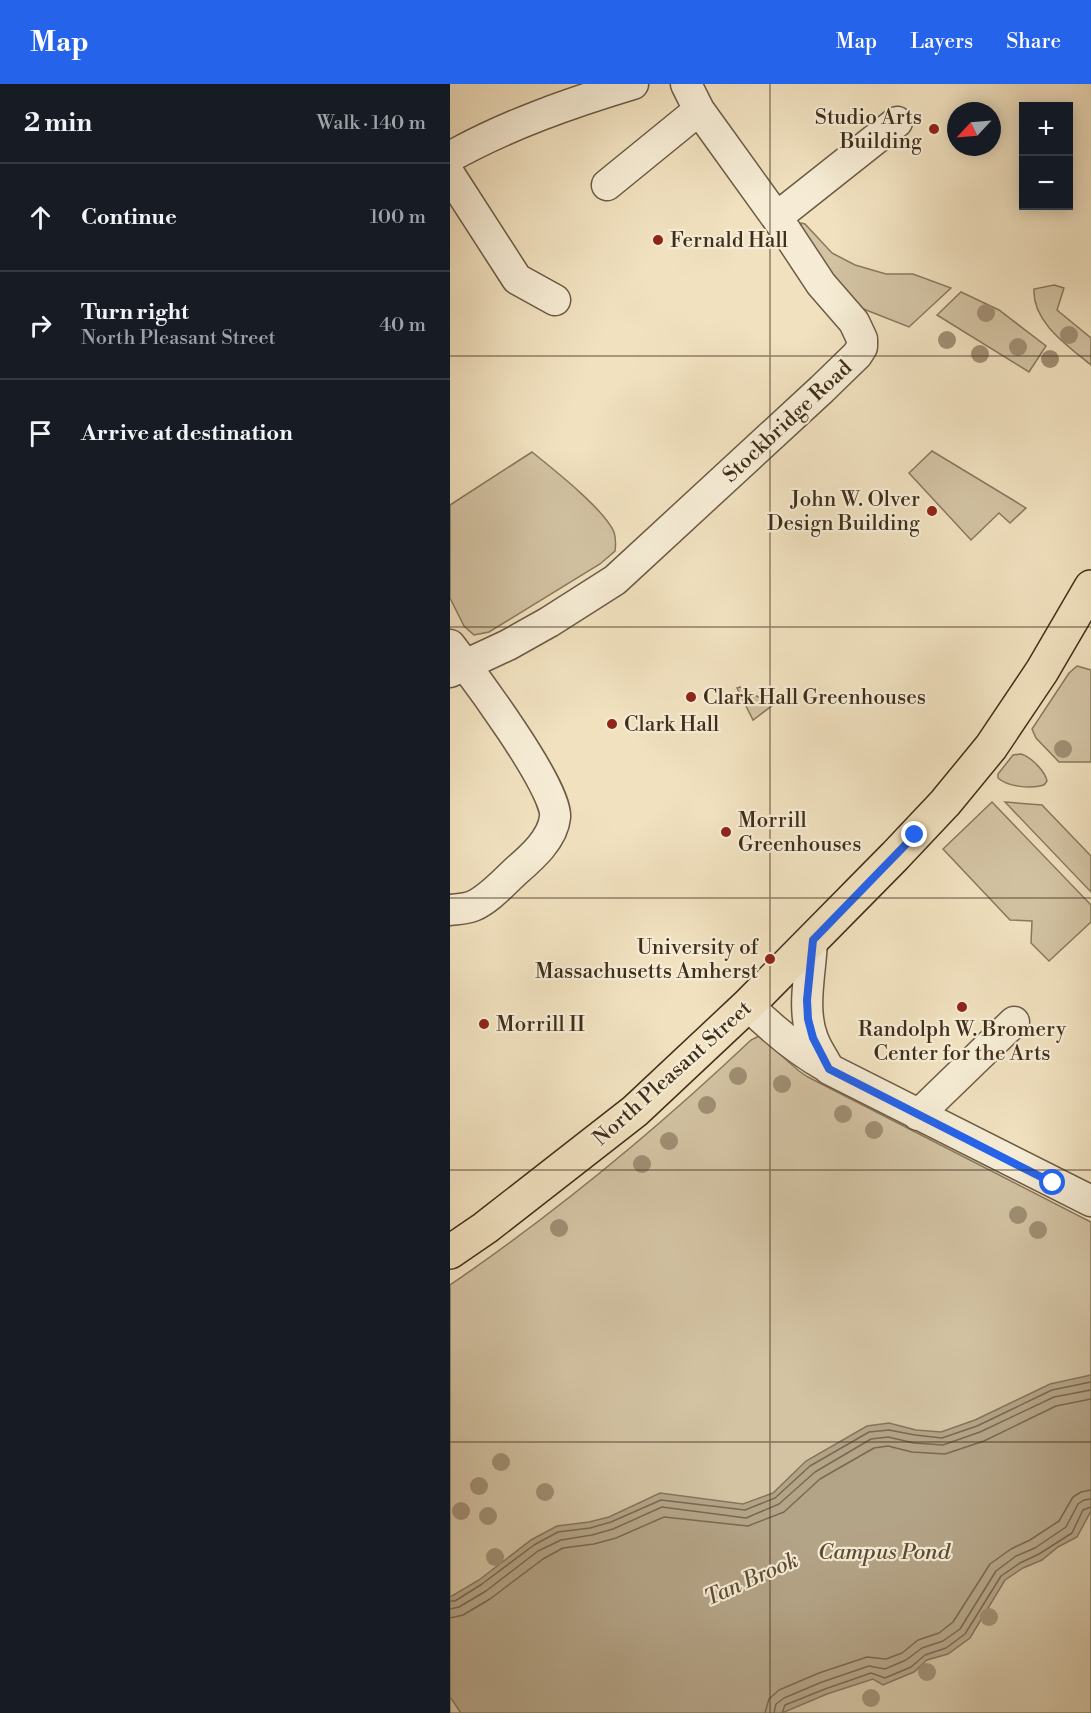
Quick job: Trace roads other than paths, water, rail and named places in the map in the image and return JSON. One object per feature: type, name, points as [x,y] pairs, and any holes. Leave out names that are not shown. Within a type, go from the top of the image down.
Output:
[{"type":"main road","name":"North Pleasant Street","points":[[450,1252],[485,1228],[635,1111],[748,1005],[813,940],[945,802],[991,747],[1042,671],[1091,587]]},
{"type":"street","points":[[450,157],[522,123],[633,84]]},
{"type":"street","name":"Stockbridge Road","points":[[455,661],[508,645],[615,580],[858,355],[862,347],[860,331],[821,284],[777,217],[699,110],[686,84]]},
{"type":"street","points":[[607,185],[699,110]]},
{"type":"street","points":[[777,217],[897,122]]},
{"type":"street","points":[[450,175],[517,279],[555,300]]},
{"type":"street","points":[[450,910],[472,906],[486,897],[527,861],[542,844],[551,829],[555,816],[554,806],[540,778],[512,732],[455,661]]},
{"type":"street","points":[[813,940],[807,1000],[808,1019],[813,1038],[829,1069]]},
{"type":"street","points":[[748,1005],[782,1037],[829,1069],[1091,1201]]},
{"type":"street","points":[[918,1115],[1014,1022]]},
{"type":"water","name":"Campus Pond","points":[[1091,1375],[1091,1511],[1077,1537],[1058,1547],[1042,1560],[1023,1568],[1005,1580],[970,1638],[948,1654],[927,1660],[914,1672],[883,1685],[873,1679],[827,1694],[782,1713],[461,1713],[450,1697],[450,1597],[479,1580],[531,1540],[557,1526],[609,1517],[660,1493],[743,1504],[773,1493],[806,1461],[867,1426],[889,1423],[916,1430],[941,1432],[975,1420],[1050,1384]]},
{"type":"place","name":"Studio Arts Building","points":[[934,129]]},
{"type":"place","name":"Fernald Hall","points":[[658,240]]},
{"type":"place","name":"John W. Olver Design Building","points":[[932,511]]},
{"type":"place","name":"Clark Hall Greenhouses","points":[[691,697]]},
{"type":"place","name":"Clark Hall","points":[[612,724]]},
{"type":"place","name":"Morrill Greenhouses","points":[[726,832]]},
{"type":"place","name":"University of Massachusetts Amherst","points":[[770,959]]},
{"type":"place","name":"Randolph W. Bromery Center for the Arts","points":[[962,1007]]},
{"type":"place","name":"Morrill II","points":[[484,1024]]},
{"type":"water label","name":"Tan Brook","points":[[751,1578]]}]
